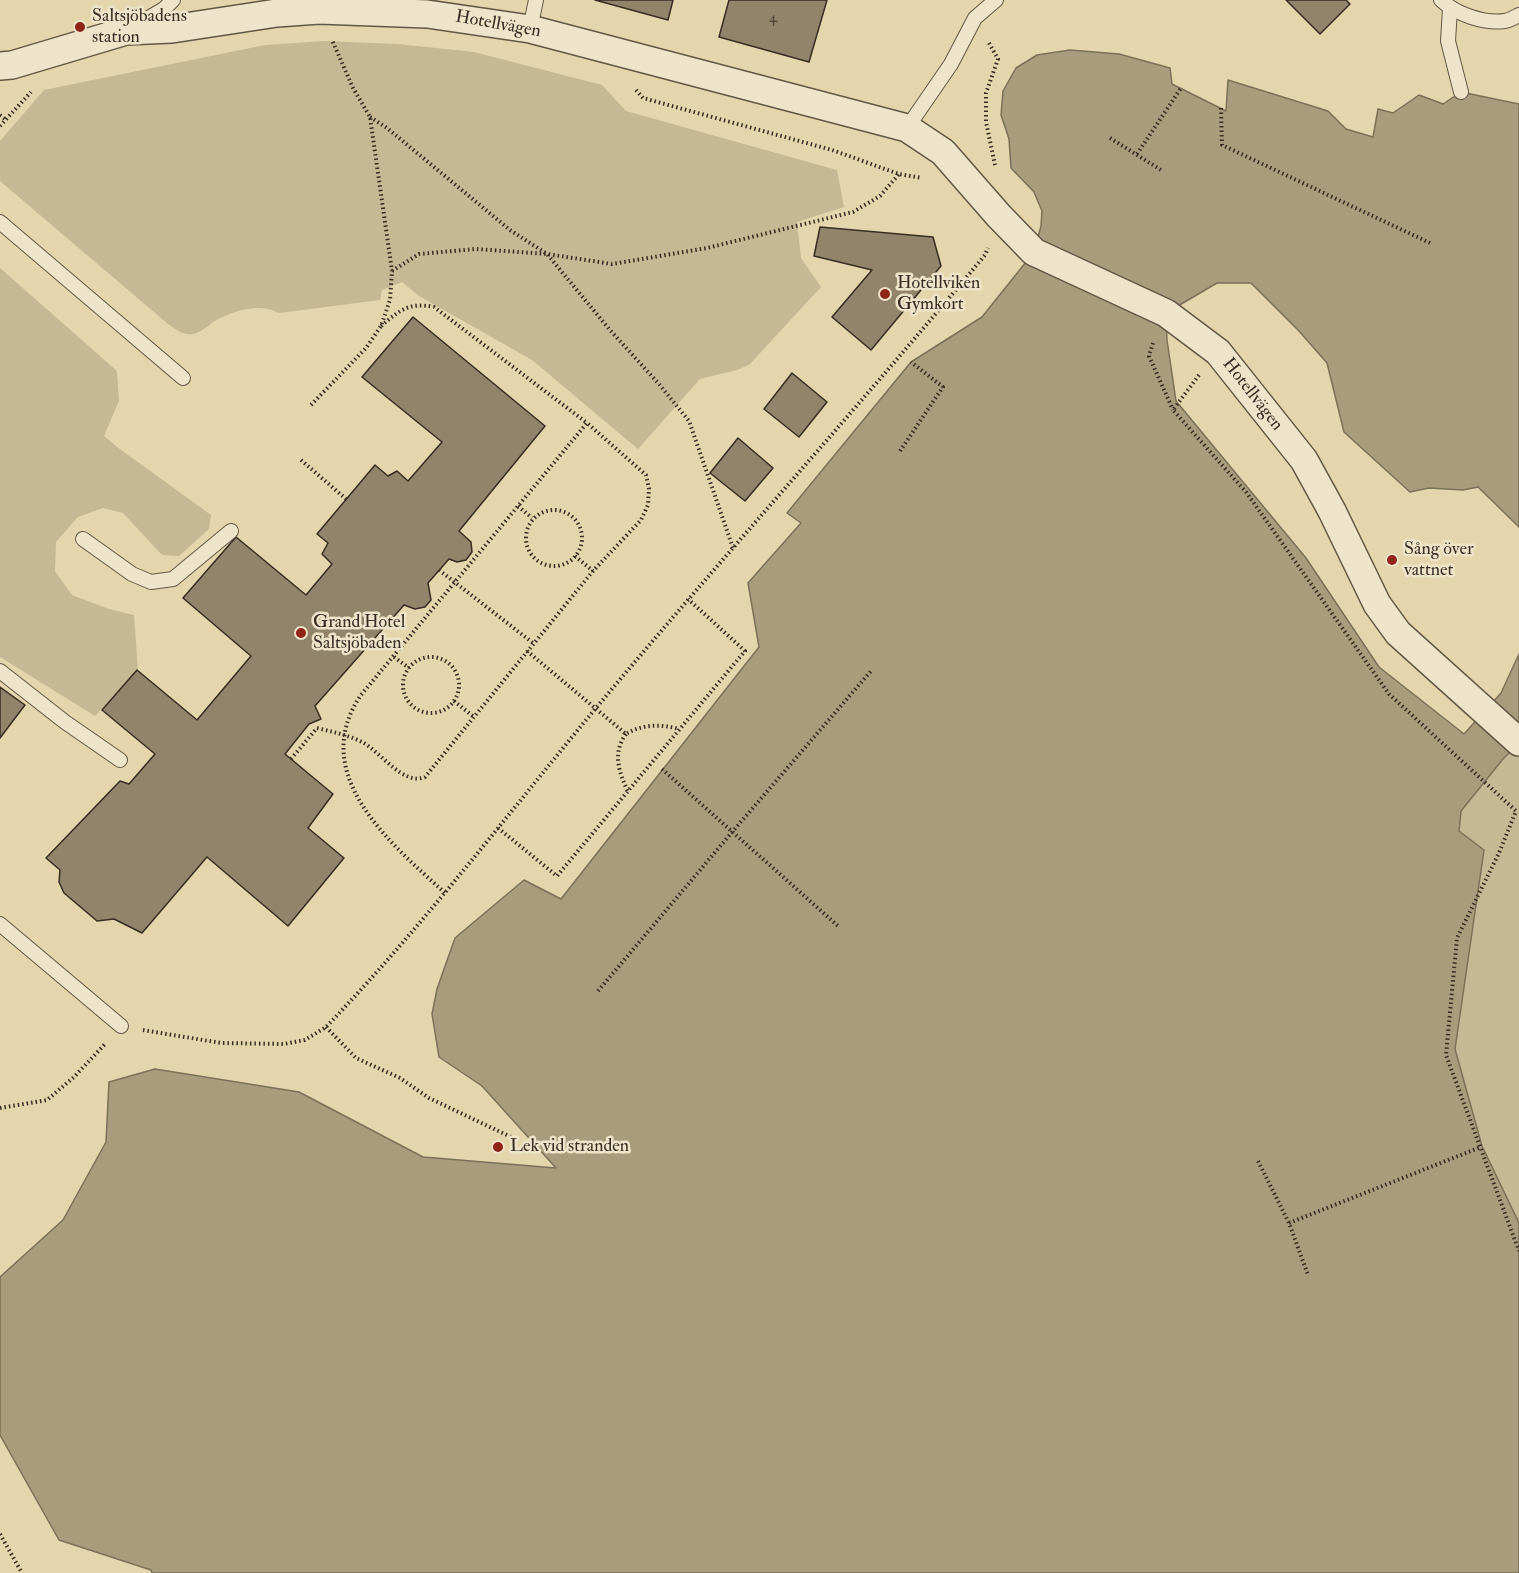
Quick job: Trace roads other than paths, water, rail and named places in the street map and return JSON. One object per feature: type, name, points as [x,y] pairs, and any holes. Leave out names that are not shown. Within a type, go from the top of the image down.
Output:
[{"type":"street","name":"Hotellvägen","points":[[4,69],[126,31],[172,29],[321,5],[427,14],[530,29],[907,128],[943,152],[1034,252],[1166,313],[1218,352],[1304,460],[1332,511],[1377,604],[1398,633],[1519,741]]},
{"type":"lane","points":[[126,31],[164,9],[173,0]]},
{"type":"lane","points":[[530,29],[536,0]]},
{"type":"lane","points":[[907,128],[951,64],[975,18],[996,0]]},
{"type":"lane","points":[[1461,92],[1448,41],[1446,4],[1476,19],[1505,21],[1519,15]]},
{"type":"lane","points":[[0,222],[183,378]]},
{"type":"lane","points":[[83,538],[132,574],[151,582],[173,579],[231,531]]},
{"type":"lane","points":[[0,671],[65,722],[120,760]]},
{"type":"lane","points":[[0,924],[121,1026]]},
{"type":"place","name":"Saltsjöbadens station","points":[[80,27]]},
{"type":"place","name":"Hotellviken Gymkort","points":[[885,294]]},
{"type":"place","name":"Sång över vattnet","points":[[1392,560]]},
{"type":"place","name":"Grand Hotel Saltsjöbaden","points":[[301,633]]},
{"type":"place","name":"Lek vid stranden","points":[[498,1147]]}]
